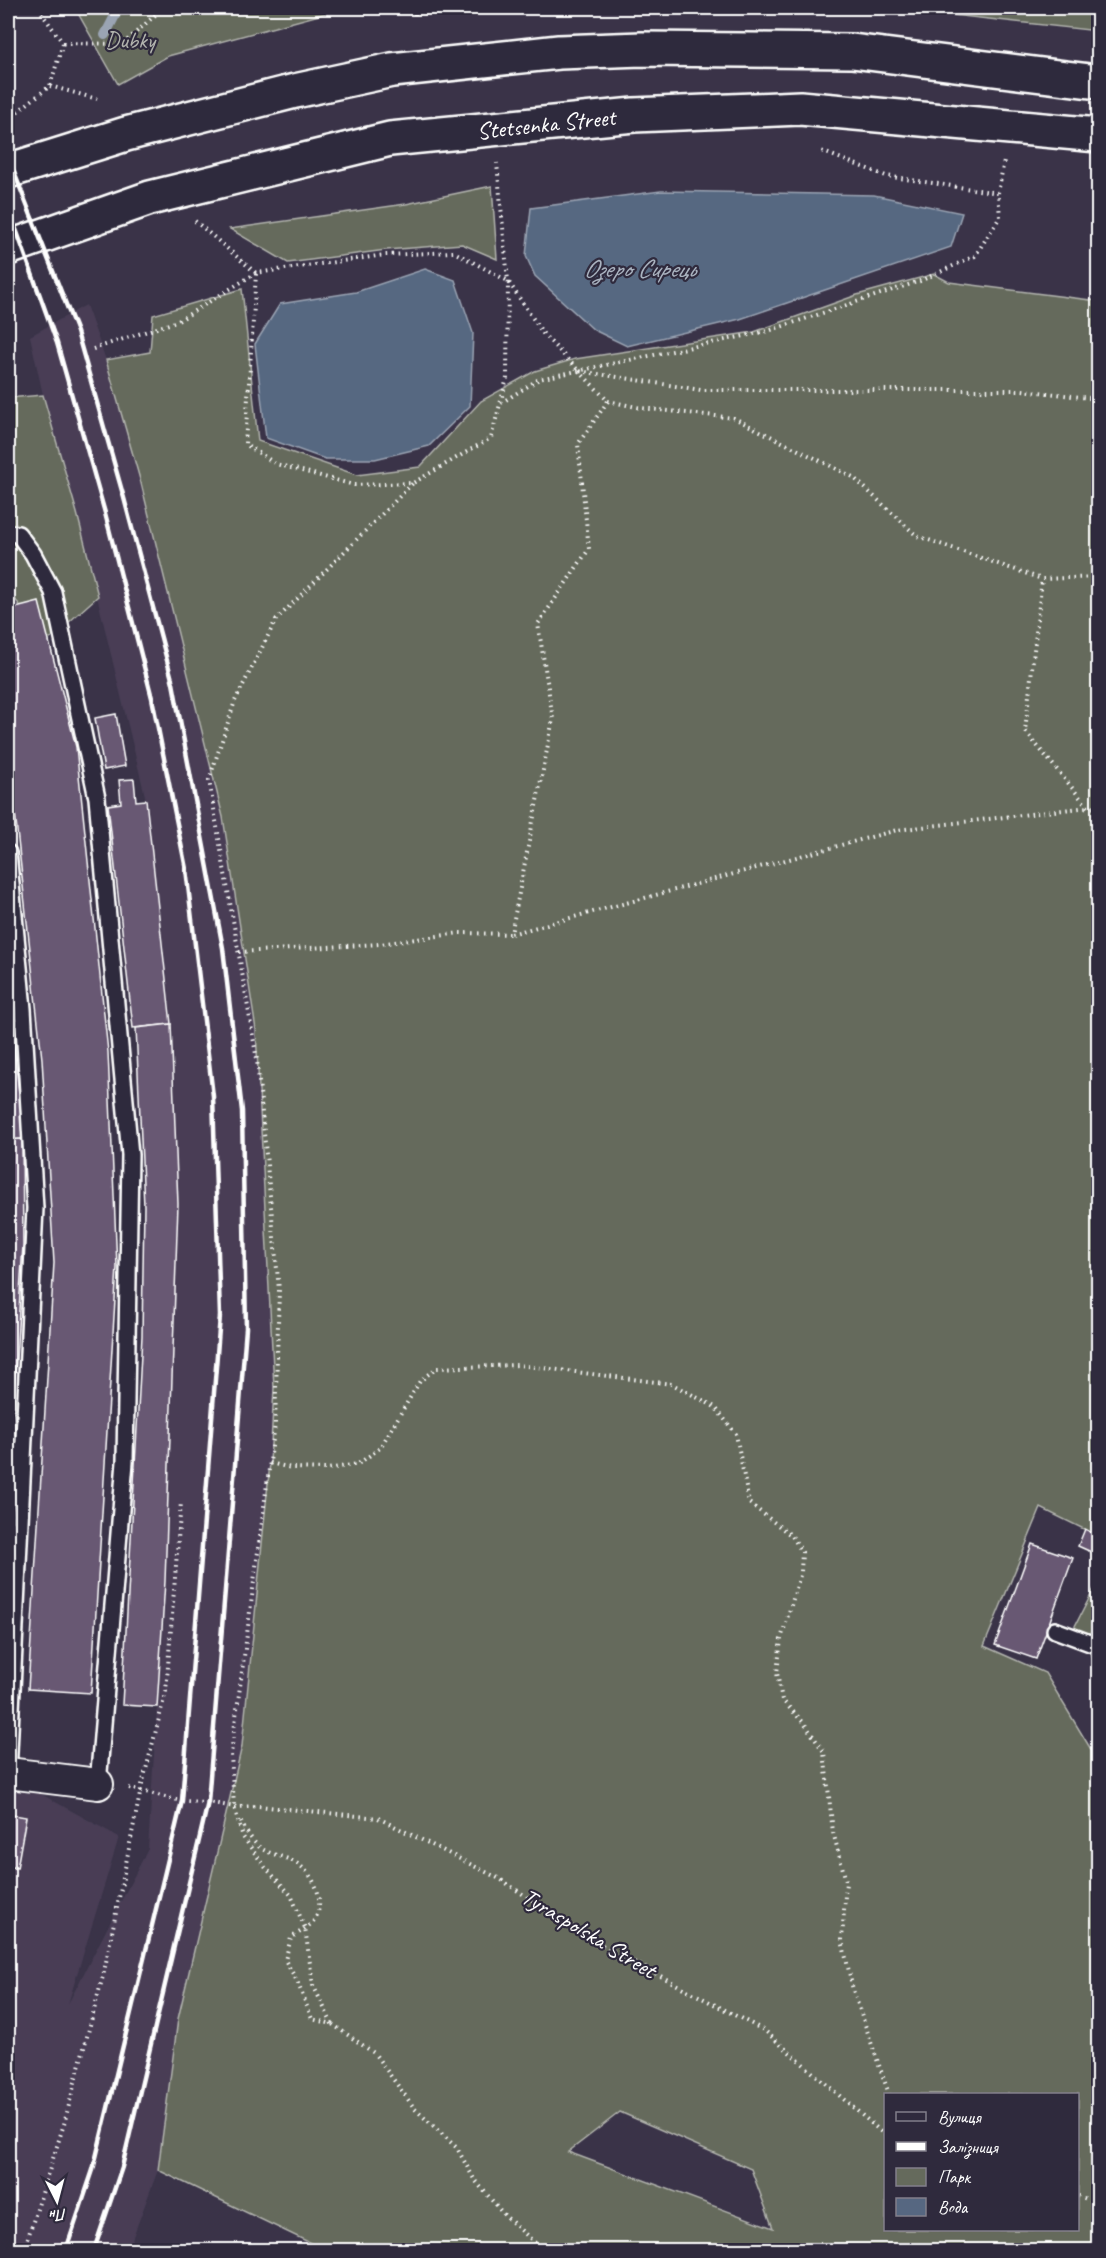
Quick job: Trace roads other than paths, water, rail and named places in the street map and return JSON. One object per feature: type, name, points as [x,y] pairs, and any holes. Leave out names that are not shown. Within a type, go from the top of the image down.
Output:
[{"type":"main road","points":[[8,171],[126,134],[295,90],[392,70],[559,52],[642,49],[852,51],[1098,82]]},
{"type":"main road","name":"Stetsenka Street","points":[[8,248],[150,198],[390,139],[634,115],[800,108],[1098,135]]},
{"type":"street","points":[[8,1773],[98,1784]]},
{"type":"lane","points":[[8,533],[18,534],[33,554],[53,592],[97,798],[130,1155],[126,1462],[98,1784]]},
{"type":"lane","points":[[8,853],[22,1009],[35,1208],[8,1773]]},
{"type":"lane","points":[[1055,1630],[1098,1646]]},
{"type":"water","name":"Озеро Сирець","points":[[661,191],[874,195],[962,213],[951,247],[740,319],[627,346],[594,330],[535,276],[526,256],[531,208]]},
{"type":"water","points":[[425,269],[455,280],[473,333],[470,406],[429,446],[375,459],[325,459],[266,438],[255,344],[280,304],[356,292]]},
{"type":"waterway","points":[[105,35],[119,8]]},
{"type":"railway","points":[[8,157],[77,332],[173,683],[223,948],[242,1111],[246,1328],[208,1802],[122,2167],[94,2250]]},
{"type":"railway","points":[[8,207],[57,343],[105,513],[152,698],[186,869],[213,1096],[220,1316],[182,1801],[93,2170],[66,2250]]},
{"type":"park label","name":"Dubky","points":[[130,40]]}]
